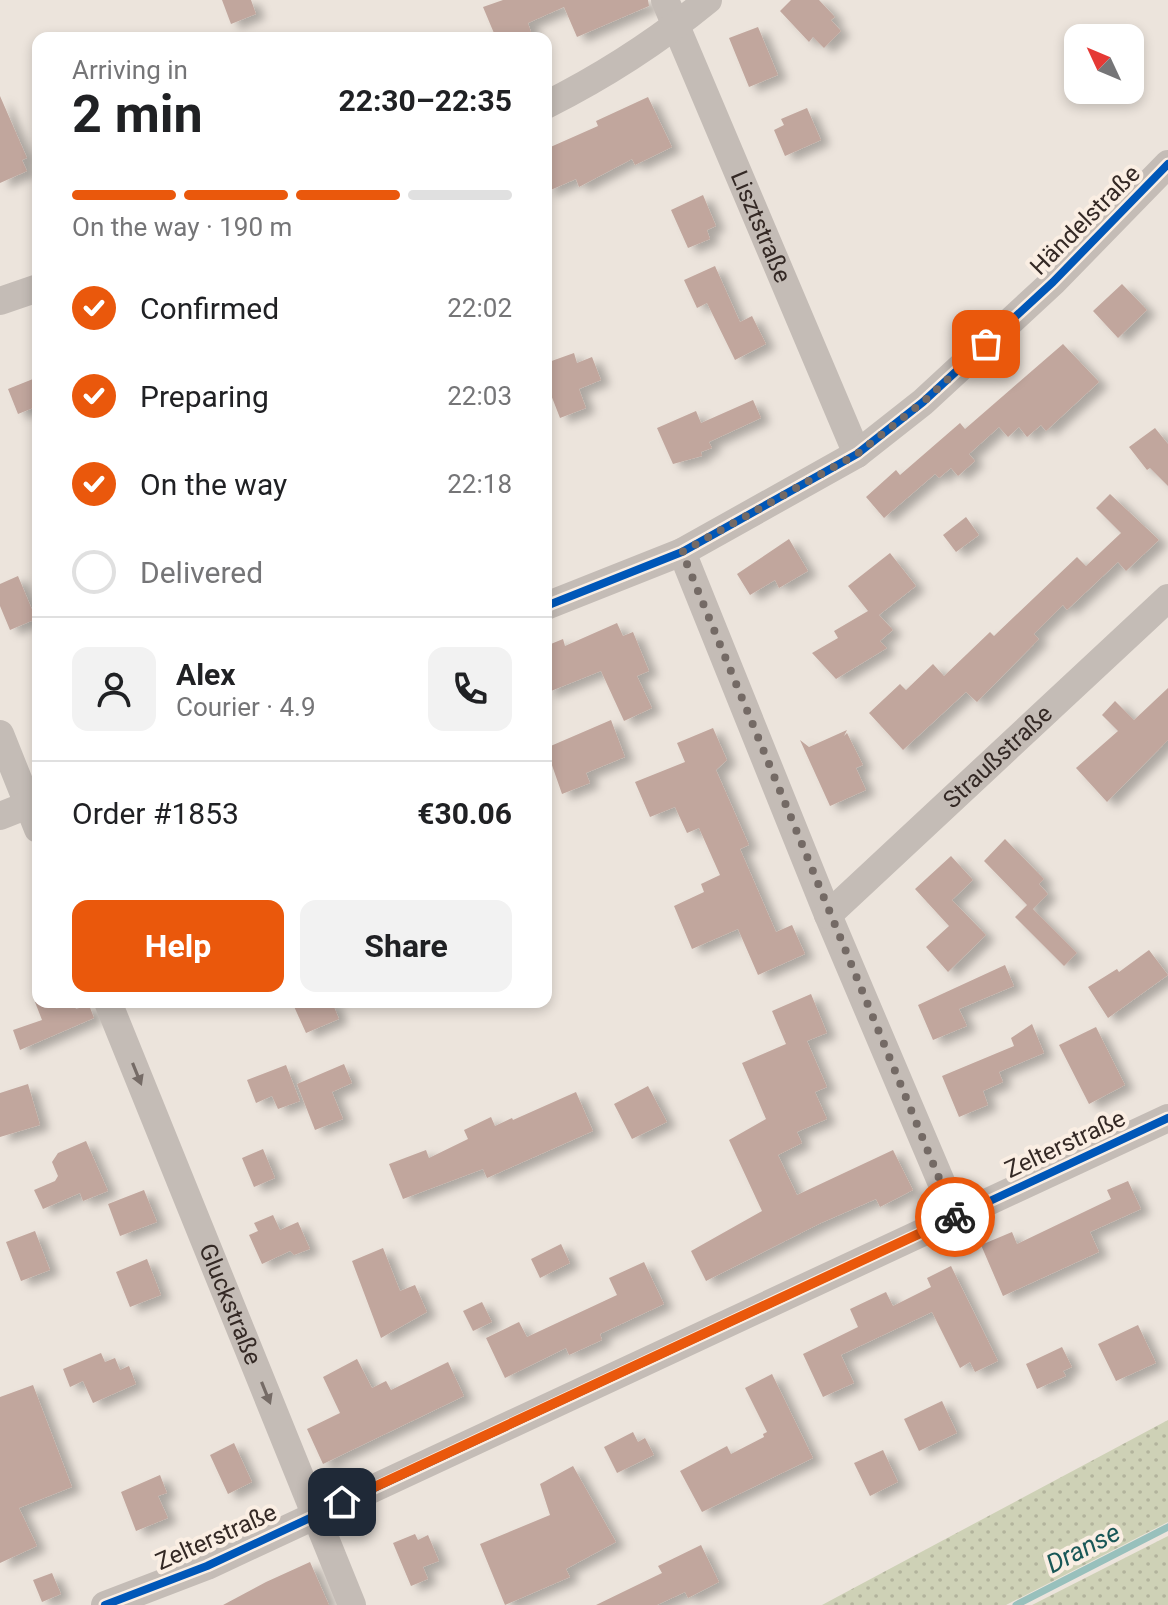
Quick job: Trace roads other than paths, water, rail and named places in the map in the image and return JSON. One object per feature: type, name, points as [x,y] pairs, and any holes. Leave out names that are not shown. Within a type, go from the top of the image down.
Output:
[{"type":"street","name":"Lisztstraße","points":[[665,0],[857,454]]},
{"type":"street","points":[[552,102],[586,85],[676,26],[708,0]]},
{"type":"street","name":"Händelstraße","points":[[552,604],[682,552],[857,454],[923,402],[1043,291],[1168,164]]},
{"type":"street","points":[[0,301],[32,290]]},
{"type":"street","points":[[682,552],[828,915],[956,1217]]},
{"type":"street","name":"Straußstraße","points":[[828,915],[1086,670],[1168,598]]},
{"type":"street","points":[[0,734],[32,805]]},
{"type":"street","points":[[0,816],[32,812]]},
{"type":"street","name":"Gluckstraße","points":[[110,1008],[352,1605]]},
{"type":"street","name":"Zelterstraße","points":[[105,1605],[191,1573],[1168,1118]]},
{"type":"waterway","name":"Dranse","points":[[1016,1605],[1168,1527]]}]
